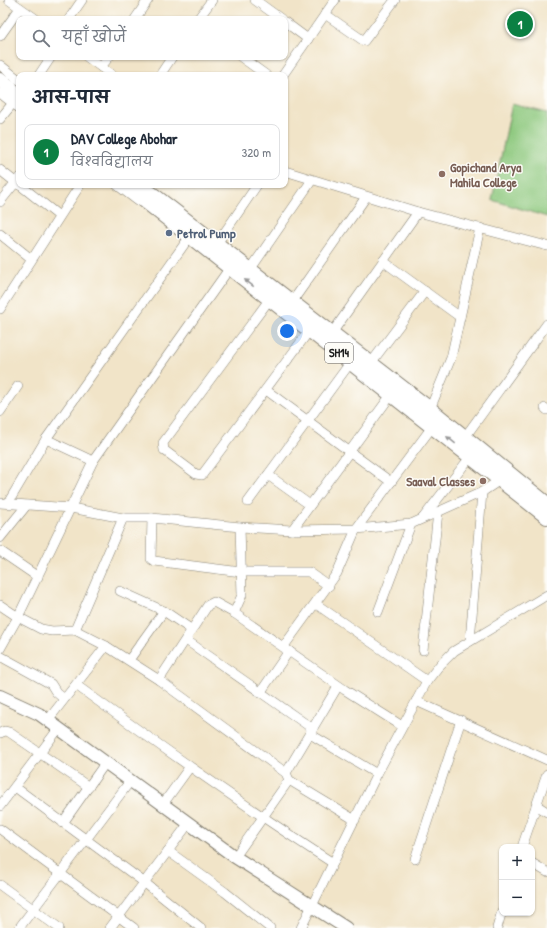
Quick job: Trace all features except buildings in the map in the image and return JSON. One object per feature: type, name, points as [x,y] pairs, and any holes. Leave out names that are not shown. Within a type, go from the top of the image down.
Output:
[{"type":"main road","points":[[0,80],[16,101]]},
{"type":"main road","name":"SH14","points":[[143,192],[193,233],[229,269],[273,294],[292,302],[313,325],[332,333],[354,357],[371,363],[395,389]]},
{"type":"main road","name":"SH14","points":[[193,233],[216,245],[250,270],[273,294],[395,389],[465,437],[547,517]]},
{"type":"main road","name":"SH14","points":[[434,417],[471,456],[547,504]]},
{"type":"main road","points":[[0,696],[30,709],[48,720],[235,857],[312,908],[346,928]]},
{"type":"street","points":[[9,0],[32,16]]},
{"type":"street","points":[[71,16],[82,0]]},
{"type":"street","points":[[137,16],[148,0]]},
{"type":"street","points":[[200,16],[212,0]]},
{"type":"street","points":[[255,0],[277,16]]},
{"type":"street","points":[[285,72],[335,0]]},
{"type":"street","points":[[325,14],[364,41],[395,0]]},
{"type":"street","points":[[0,36],[20,8]]},
{"type":"street","points":[[288,24],[308,39]]},
{"type":"street","points":[[41,72],[49,60]]},
{"type":"street","points":[[91,60],[108,72]]},
{"type":"street","points":[[101,67],[107,60]]},
{"type":"street","points":[[162,72],[170,60]]},
{"type":"street","points":[[245,60],[262,72]]},
{"type":"street","points":[[0,65],[16,78]]},
{"type":"street","points":[[0,92],[16,101]]},
{"type":"street","points":[[0,119],[16,103]]},
{"type":"street","points":[[0,170],[16,181]]},
{"type":"street","points":[[288,172],[418,212],[547,246]]},
{"type":"street","points":[[250,270],[312,180]]},
{"type":"street","points":[[0,202],[16,184]]},
{"type":"street","points":[[25,188],[58,216]]},
{"type":"street","points":[[0,309],[58,216],[78,188]]},
{"type":"street","points":[[121,188],[134,198],[143,192]]},
{"type":"street","points":[[216,245],[255,188]]},
{"type":"street","points":[[292,302],[366,197]]},
{"type":"street","points":[[332,333],[418,212]]},
{"type":"street","points":[[260,693],[286,649],[337,573],[356,529],[391,482],[434,417],[460,317],[480,228]]},
{"type":"street","points":[[193,233],[46,439],[4,503],[26,506],[71,508],[123,518],[152,518],[240,527],[292,530],[356,529],[411,524],[482,492],[505,477]]},
{"type":"street","points":[[0,234],[31,259]]},
{"type":"street","points":[[383,261],[460,317]]},
{"type":"street","points":[[0,649],[18,618],[93,462],[229,269]]},
{"type":"street","points":[[371,363],[425,291]]},
{"type":"street","points":[[273,294],[163,443],[164,450],[196,474],[202,475],[313,325]]},
{"type":"street","points":[[465,437],[547,324]]},
{"type":"street","points":[[248,502],[354,357]]},
{"type":"street","points":[[0,412],[18,386]]},
{"type":"street","points":[[292,530],[395,389]]},
{"type":"street","points":[[266,390],[391,482]]},
{"type":"street","points":[[46,439],[93,462]]},
{"type":"street","points":[[422,519],[471,456]]},
{"type":"street","points":[[268,475],[310,505]]},
{"type":"street","points":[[470,641],[482,492]]},
{"type":"street","points":[[0,538],[26,506]]},
{"type":"street","points":[[423,650],[438,512]]},
{"type":"street","points":[[75,630],[123,518]]},
{"type":"street","points":[[152,518],[151,559],[154,561],[241,572],[309,572],[329,586]]},
{"type":"street","points":[[378,612],[411,524]]},
{"type":"street","points":[[234,613],[242,595],[240,527]]},
{"type":"street","points":[[0,551],[38,577]]},
{"type":"street","points":[[120,591],[164,611],[192,630]]},
{"type":"street","points":[[301,928],[377,774],[427,681],[447,658],[470,641],[547,595]]},
{"type":"street","points":[[159,680],[210,603],[214,602],[234,613],[338,686],[402,726]]},
{"type":"street","points":[[316,604],[427,681]]},
{"type":"street","points":[[0,605],[18,618],[47,630],[75,630],[106,646],[159,680],[288,776],[355,820]]},
{"type":"street","points":[[129,660],[164,611]]},
{"type":"street","points":[[186,640],[311,731],[377,774]]},
{"type":"street","points":[[48,720],[106,646]]},
{"type":"street","points":[[0,656],[51,684],[56,692],[64,699]]},
{"type":"street","points":[[76,685],[189,768],[333,863]]},
{"type":"street","points":[[235,857],[263,818],[288,776],[311,731],[338,686]]},
{"type":"street","points":[[416,700],[547,760]]},
{"type":"street","points":[[415,859],[462,720]]},
{"type":"street","points":[[0,806],[59,728]]},
{"type":"street","points":[[0,733],[5,731],[9,732],[89,787]]},
{"type":"street","points":[[63,823],[106,762]]},
{"type":"street","points":[[163,804],[189,768]]},
{"type":"street","points":[[523,844],[547,774]]},
{"type":"street","points":[[19,928],[131,780]]},
{"type":"street","points":[[14,787],[145,883],[201,928]]},
{"type":"street","points":[[536,805],[547,812]]},
{"type":"street","points":[[110,928],[189,823]]},
{"type":"street","points":[[0,829],[134,928]]},
{"type":"street","points":[[168,851],[225,892],[270,928]]},
{"type":"street","points":[[535,865],[547,872]]},
{"type":"street","points":[[0,885],[59,928]]},
{"type":"street","points":[[497,928],[501,916]]},
{"type":"green space","points":[[512,104],[547,113],[547,217],[492,200]]},
{"type":"place","name":"DAV College Abohar","points":[[520,24]]},
{"type":"place","name":"Gopichand Arya Mahila College","points":[[442,174]]},
{"type":"place","name":"Petrol Pump","points":[[169,233]]},
{"type":"place","name":"Saaval Classes","points":[[483,481]]}]
